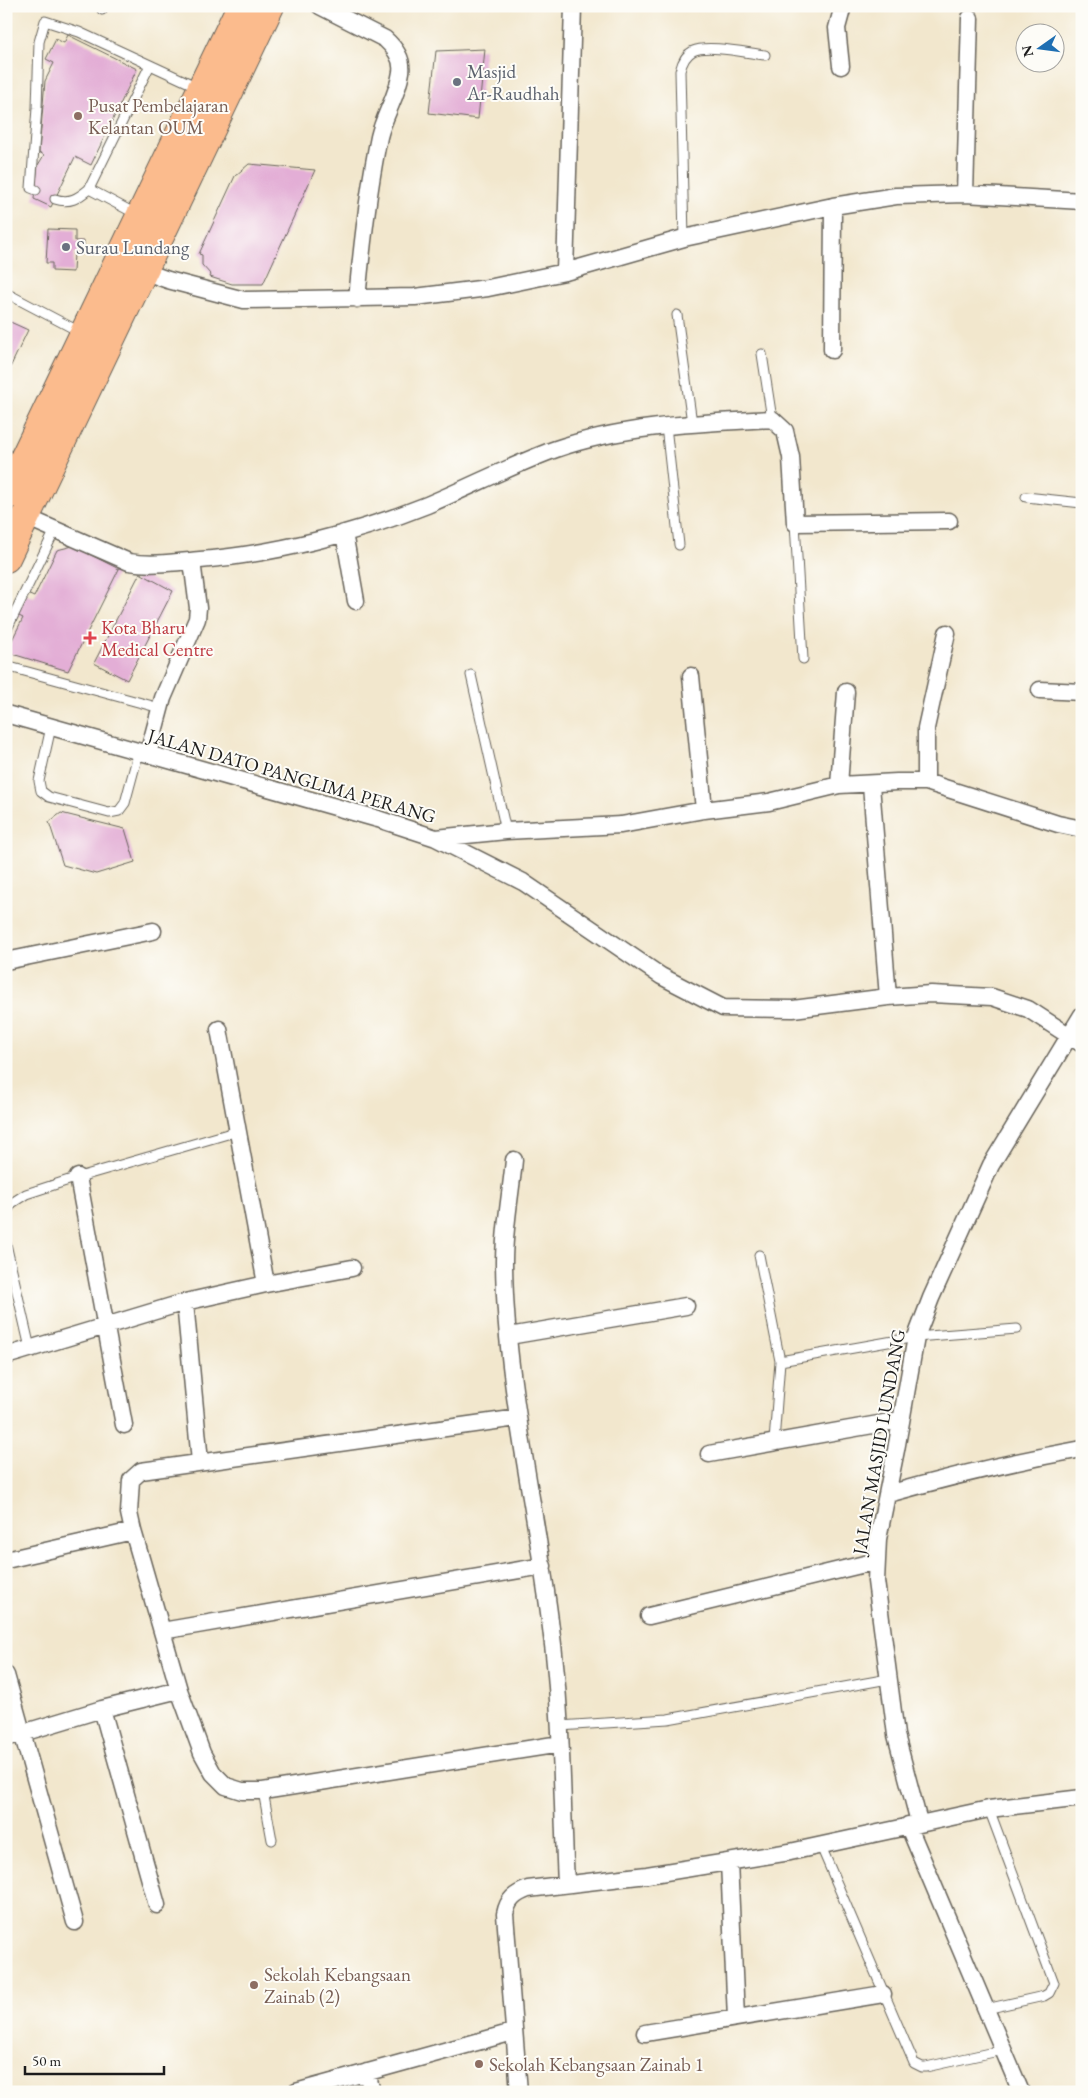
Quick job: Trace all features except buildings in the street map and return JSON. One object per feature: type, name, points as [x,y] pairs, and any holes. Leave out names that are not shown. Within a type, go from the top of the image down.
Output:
[{"type":"highway","points":[[6,496],[241,6]]},
{"type":"highway","points":[[6,558],[270,6]]},
{"type":"street","points":[[320,6],[385,40],[394,48],[399,58],[401,71],[380,135],[362,243],[357,299]]},
{"type":"street","points":[[564,272],[573,6]]},
{"type":"street","points":[[840,66],[836,28],[843,6]]},
{"type":"street","points":[[965,194],[970,18]]},
{"type":"street","points":[[143,271],[168,280],[235,298],[357,299],[415,297],[488,288],[564,272],[684,238],[833,206],[896,196],[965,194],[1082,201]]},
{"type":"street","points":[[832,350],[833,206]]},
{"type":"street","points":[[26,517],[129,562],[144,564],[233,558],[344,533],[425,506],[555,450],[597,437],[692,423],[772,419],[785,431],[791,457],[795,523],[949,520]]},
{"type":"street","points":[[344,533],[356,601]]},
{"type":"street","points":[[144,752],[165,691],[197,619],[198,608],[192,561]]},
{"type":"street","points":[[926,782],[926,728],[947,633]]},
{"type":"street","points":[[691,676],[704,810]]},
{"type":"street","points":[[1040,690],[1082,692]]},
{"type":"street","points":[[839,785],[846,692]]},
{"type":"street","name":"JALAN DATO PANGLIMA PERANG","points":[[6,714],[378,818],[436,838],[523,882],[661,976],[723,1008],[792,1009],[888,997],[931,994],[992,997],[1028,1009],[1076,1040]]},
{"type":"street","points":[[436,838],[506,831],[621,825],[704,810],[769,802],[839,785],[871,785],[897,782],[926,782],[1058,824],[1082,829]]},
{"type":"street","points":[[871,785],[888,997]]},
{"type":"street","points":[[6,961],[153,931]]},
{"type":"street","name":"JALAN MASJID LUNDANG","points":[[1021,2092],[986,2009],[914,1824],[888,1679],[876,1581],[878,1539],[888,1494],[916,1337],[931,1298],[991,1165],[1076,1040],[1082,1015]]},
{"type":"street","points":[[219,1029],[266,1284]]},
{"type":"street","points":[[514,1160],[504,1261],[509,1336],[518,1418],[552,1631],[560,1744],[566,1884]]},
{"type":"street","points":[[78,1177],[107,1325],[124,1425]]},
{"type":"street","points":[[6,1356],[185,1302],[352,1268]]},
{"type":"street","points":[[185,1302],[200,1462]]},
{"type":"street","points":[[509,1336],[686,1306]]},
{"type":"street","points":[[518,1418],[141,1470],[131,1480],[129,1513],[179,1690],[202,1754],[213,1773],[226,1786],[242,1791],[263,1791],[560,1744]]},
{"type":"street","points":[[709,1454],[901,1420]]},
{"type":"street","points":[[888,1494],[963,1473],[1082,1449]]},
{"type":"street","points":[[6,1560],[133,1531]]},
{"type":"street","points":[[649,1616],[877,1561]]},
{"type":"street","points":[[162,1631],[543,1566]]},
{"type":"street","points":[[6,1675],[75,1922]]},
{"type":"street","points":[[6,1738],[102,1709],[179,1690]]},
{"type":"street","points":[[102,1709],[157,1904]]},
{"type":"street","points":[[519,2092],[505,1914],[507,1904],[513,1896],[528,1889],[647,1875],[790,1852],[989,1808],[1082,1798]]},
{"type":"street","points":[[729,1862],[736,2018]]},
{"type":"street","points":[[646,2033],[883,1994]]},
{"type":"street","points":[[296,2092],[513,2032]]},
{"type":"street","points":[[366,2072],[372,2092]]},
{"type":"lane","points":[[36,190],[31,188],[37,108],[39,42],[45,21],[78,32],[202,88]]},
{"type":"lane","points":[[684,238],[680,80],[683,61],[691,52],[708,49],[765,55]]},
{"type":"lane","points":[[55,199],[61,201],[74,200],[89,189],[150,65]]},
{"type":"lane","points":[[89,189],[141,216]]},
{"type":"lane","points":[[6,293],[84,334]]},
{"type":"lane","points":[[677,315],[692,423]]},
{"type":"lane","points":[[762,354],[772,419]]},
{"type":"lane","points":[[666,426],[679,545]]},
{"type":"lane","points":[[1026,497],[1082,503]]},
{"type":"lane","points":[[795,523],[803,659]]},
{"type":"lane","points":[[6,631],[55,530]]},
{"type":"lane","points":[[6,666],[160,708]]},
{"type":"lane","points":[[471,675],[506,831]]},
{"type":"lane","points":[[51,727],[39,781],[41,792],[49,797],[109,813],[119,811],[125,803],[144,752]]},
{"type":"lane","points":[[6,1213],[12,1203],[26,1194],[238,1131]]},
{"type":"lane","points":[[6,1244],[30,1348]]},
{"type":"lane","points":[[759,1255],[780,1361],[774,1442]]},
{"type":"lane","points":[[780,1361],[916,1337],[1017,1329]]},
{"type":"lane","points":[[558,1726],[668,1719],[888,1679]]},
{"type":"lane","points":[[263,1791],[272,1840]]},
{"type":"lane","points":[[986,2009],[1044,1996],[1053,1989],[1054,1983],[989,1808]]},
{"type":"lane","points":[[820,1844],[911,2059],[917,2066],[926,2067],[1003,2050]]},
{"type":"place","name":"Masjid Ar-Raudhah","points":[[457,82]]},
{"type":"place","name":"Pusat Pembelajaran Kelantan OUM","points":[[78,116]]},
{"type":"place","name":"Surau Lundang","points":[[66,247]]},
{"type":"place","name":"Kota Bharu Medical Centre","points":[[90,638]]},
{"type":"place","name":"Sekolah Kebangsaan Zainab (2)","points":[[254,1985]]},
{"type":"place","name":"Sekolah Kebangsaan Zainab 1","points":[[479,2064]]}]
